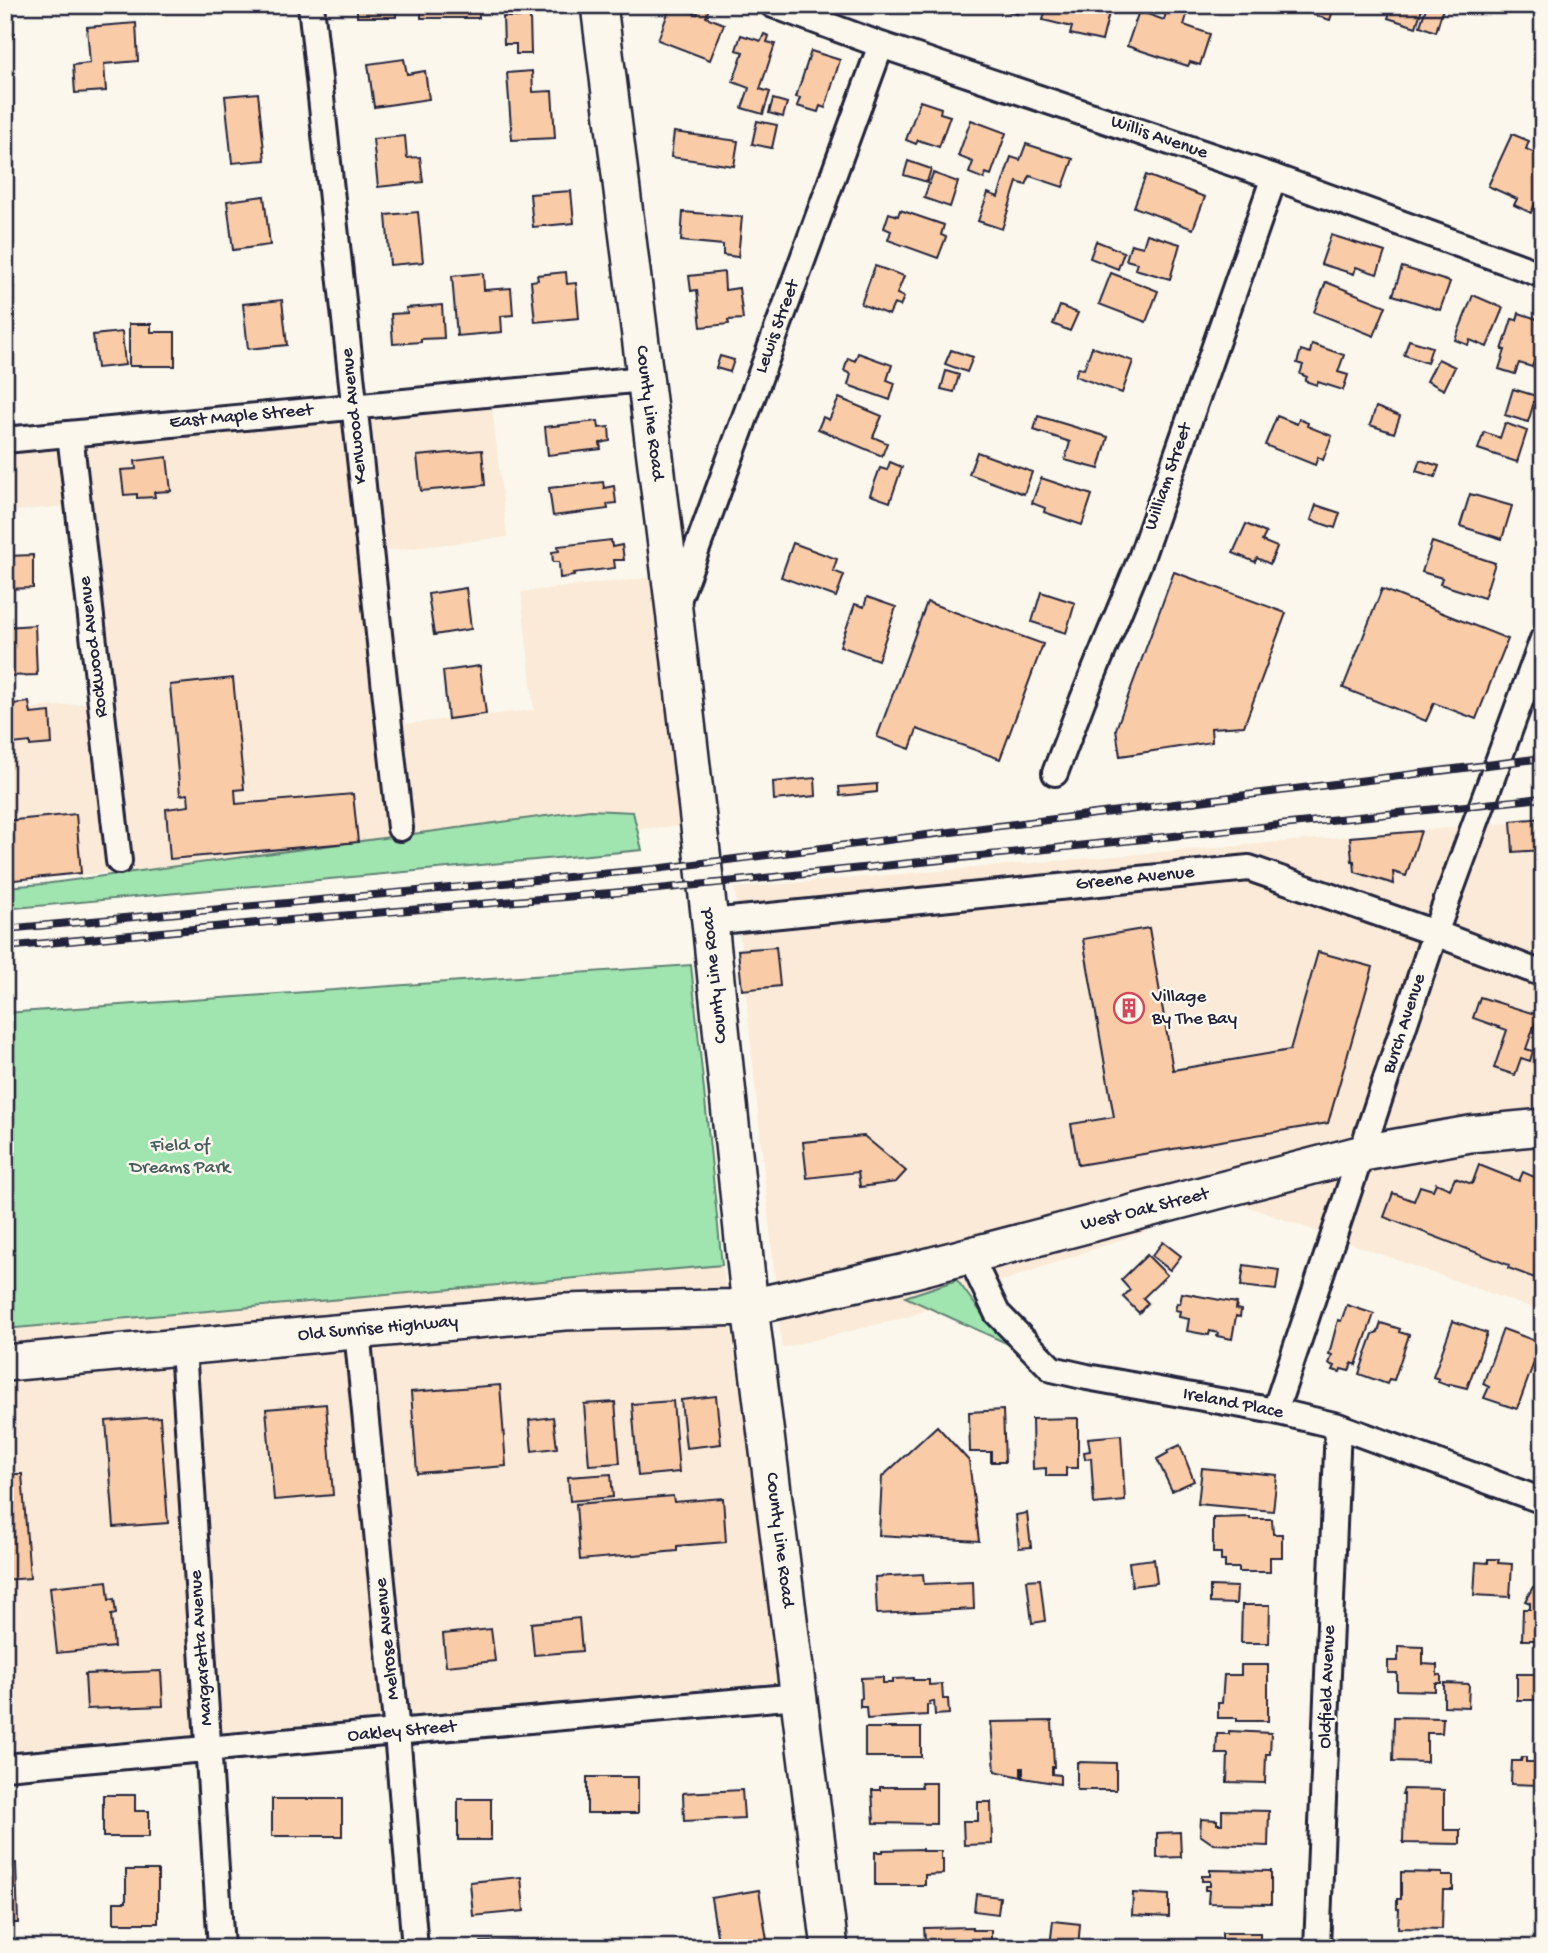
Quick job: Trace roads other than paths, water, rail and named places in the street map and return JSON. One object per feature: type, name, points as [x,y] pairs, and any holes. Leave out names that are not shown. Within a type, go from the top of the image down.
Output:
[{"type":"main road","name":"County Line Road","points":[[599,5],[674,610],[750,1307],[830,1948]]},
{"type":"main road","name":"West Oak Street","points":[[750,1307],[970,1256],[1363,1153],[1470,1134],[1543,1127]]},
{"type":"main road","name":"Old Sunrise Highway","points":[[5,1363],[564,1312],[750,1307]]},
{"type":"street","name":"Kenwood Avenue","points":[[311,5],[400,828]]},
{"type":"street","name":"Willis Avenue","points":[[773,5],[1274,177],[1543,275]]},
{"type":"street","name":"Lewis Street","points":[[674,610],[881,44]]},
{"type":"street","name":"William Street","points":[[1055,773],[1140,558],[1274,177]]},
{"type":"street","name":"East Maple Street","points":[[5,440],[645,379]]},
{"type":"street","name":"Rockwood Avenue","points":[[70,434],[119,861]]},
{"type":"street","name":"Burch Avenue","points":[[1275,1411],[1435,933],[1543,639]]},
{"type":"street","name":"Greene Avenue","points":[[710,922],[1249,868],[1543,974]]},
{"type":"street","name":"Ireland Place","points":[[970,1256],[998,1313],[1052,1369],[1275,1411],[1338,1426],[1543,1501]]},
{"type":"street","name":"Melrose Avenue","points":[[357,1331],[397,1733],[415,1948]]},
{"type":"street","name":"Margaretta Avenue","points":[[183,1348],[221,1948]]},
{"type":"street","name":"Oldfield Avenue","points":[[1317,1948],[1338,1426]]},
{"type":"street","name":"Oakley Street","points":[[5,1767],[798,1696]]},
{"type":"railway","points":[[5,929],[655,869],[1543,758]]},
{"type":"railway","points":[[5,947],[658,889],[1543,798]]},
{"type":"place","name":"Village By The Bay","points":[[1129,1008]]},
{"type":"park label","name":"Field of Dreams Park","points":[[180,1157]]}]
